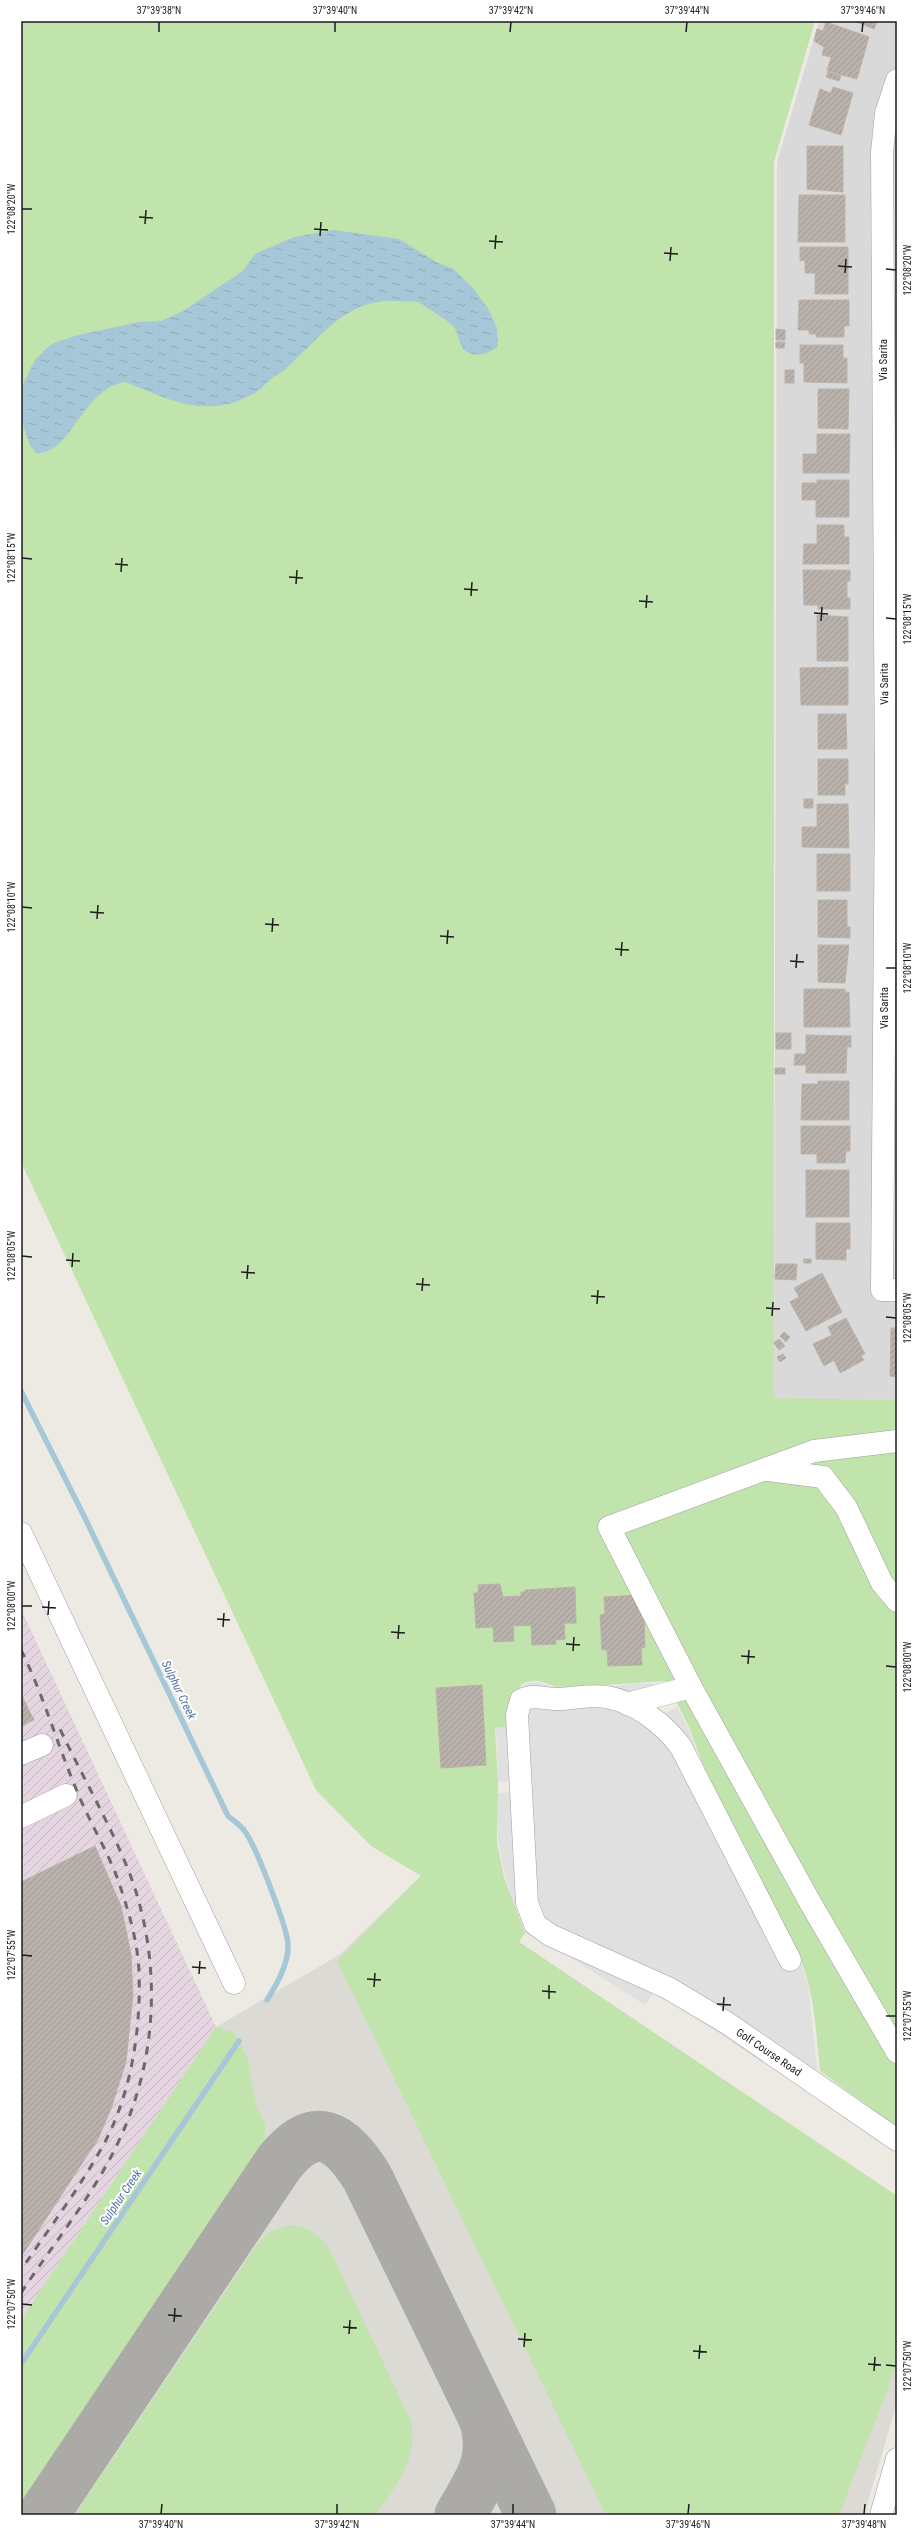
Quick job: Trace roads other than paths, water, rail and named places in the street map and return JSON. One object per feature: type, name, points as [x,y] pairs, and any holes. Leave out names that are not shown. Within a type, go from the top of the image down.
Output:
[{"type":"street","name":"Via Sarita","points":[[890,1290],[890,352],[889,152],[886,114],[897,80]]},
{"type":"street","points":[[897,1441],[814,1451],[609,1527],[691,1687],[808,1897],[897,2052]]},
{"type":"street","points":[[766,1470],[822,1478],[846,1507],[882,1583],[897,1601]]},
{"type":"street","points":[[21,1533],[234,1983]]},
{"type":"street","points":[[627,1704],[691,1687]]},
{"type":"street","name":"Golf Course Road","points":[[627,1704],[605,1696],[553,1699],[533,1696],[521,1700],[517,1715],[527,1903],[530,1917],[535,1924],[550,1935],[668,1988],[727,2023],[897,2140]]},
{"type":"street","points":[[627,1704],[664,1727],[681,1747],[790,1960]]},
{"type":"street","points":[[21,1754],[42,1745]]},
{"type":"street","points":[[21,1817],[66,1795]]},
{"type":"street","points":[[881,2515],[897,2459]]},
{"type":"water","points":[[334,230],[399,239],[440,264],[452,268],[472,287],[489,310],[497,328],[498,346],[484,354],[469,353],[464,350],[461,345],[456,330],[453,326],[421,303],[399,301],[380,302],[363,306],[348,313],[321,334],[282,372],[257,392],[236,402],[220,406],[189,404],[173,401],[125,382],[110,387],[97,396],[68,434],[48,451],[36,453],[30,445],[21,413],[23,384],[35,360],[54,343],[78,335],[139,322],[161,321],[183,311],[243,271],[255,254],[294,237]]},
{"type":"waterway","name":"Sulphur Creek","points":[[21,1391],[83,1514],[228,1816],[246,1833],[251,1841],[263,1870],[277,1905],[288,1944],[287,1959],[267,2000]]},
{"type":"waterway","name":"Sulphur Creek","points":[[21,2364],[239,2041]]},
{"type":"railway","points":[[21,1650],[44,1702],[77,1791],[118,1880],[135,1937],[139,1972],[138,2015],[133,2058],[115,2120],[106,2140],[87,2173],[21,2270]]},
{"type":"railway","points":[[21,2293],[88,2196],[112,2155],[134,2103],[143,2072],[149,2039],[151,1974],[141,1909],[131,1877],[123,1858],[60,1729]]}]
